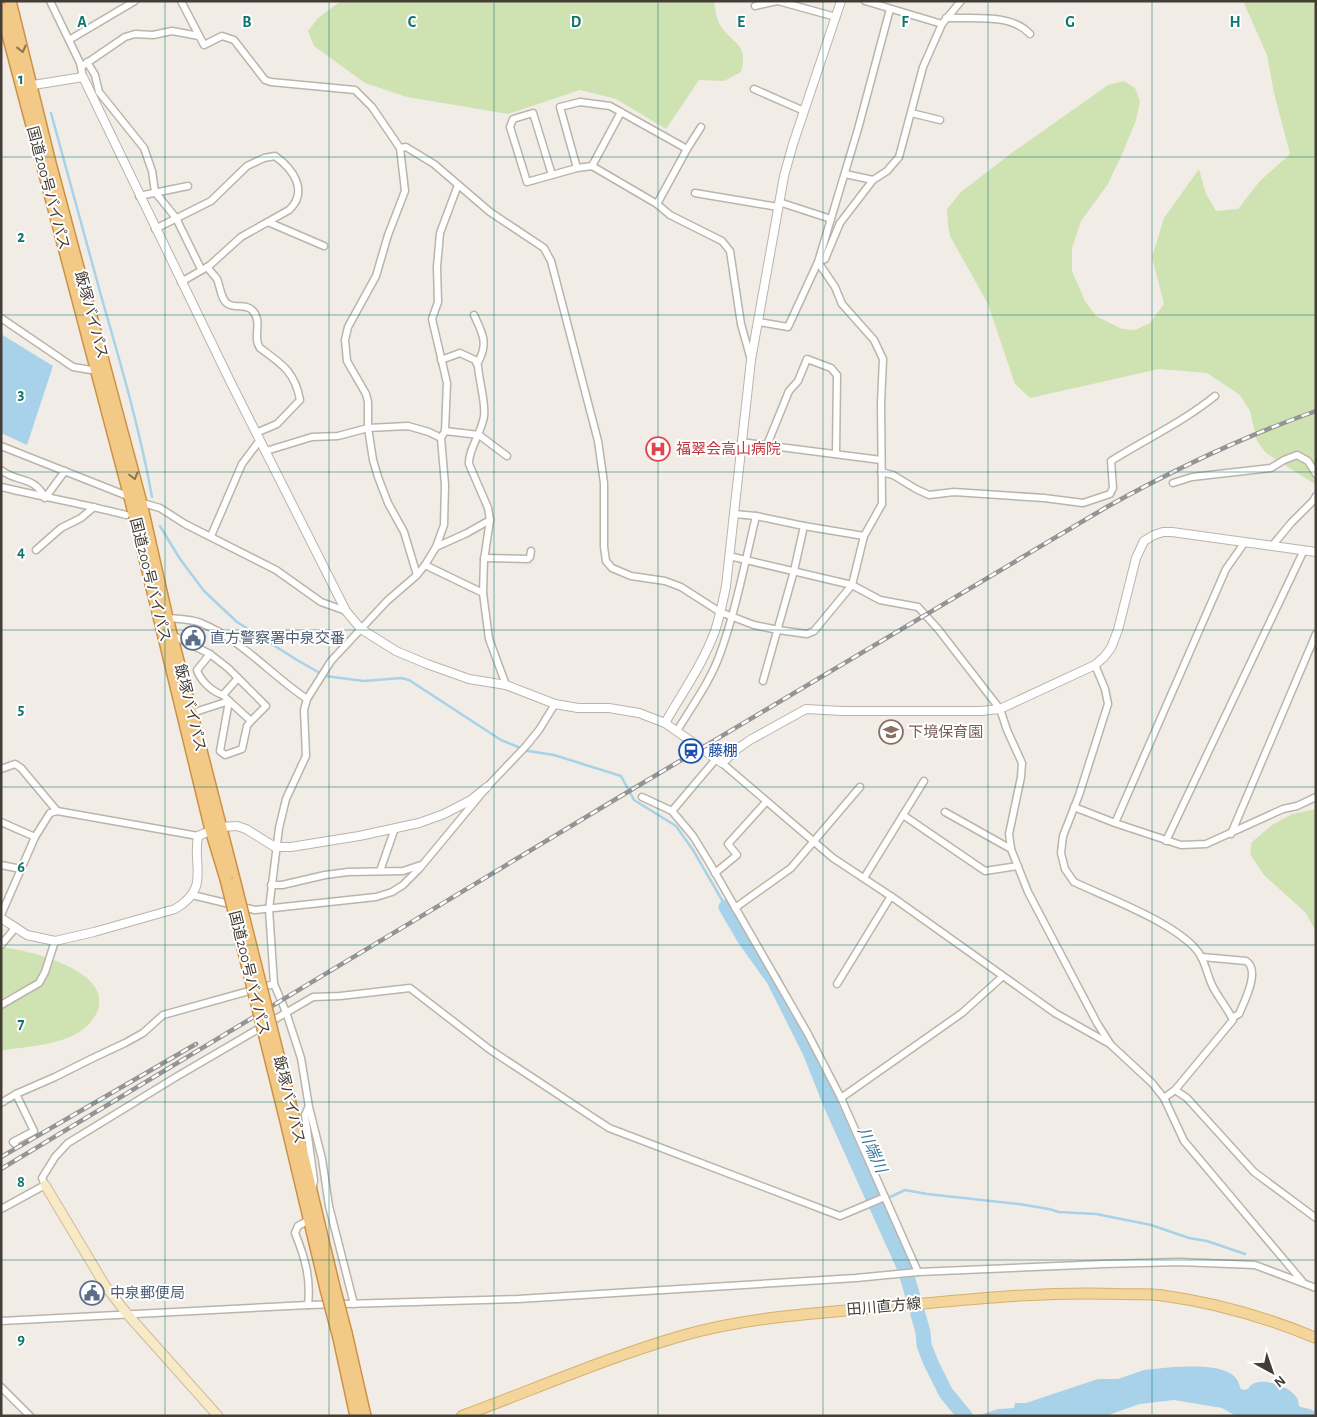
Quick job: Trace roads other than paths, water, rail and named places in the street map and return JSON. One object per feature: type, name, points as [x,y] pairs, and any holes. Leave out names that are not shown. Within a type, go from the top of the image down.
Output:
[{"type":"highway","name":"飯塚バイパス","points":[[10,1],[26,86],[141,503],[167,618],[192,714],[216,828]]},
{"type":"highway","name":"国道200号バイパス","points":[[1,8],[26,86],[97,371],[230,881],[288,1114],[309,1220],[330,1288],[342,1336],[356,1416]]},
{"type":"highway","name":"飯塚バイパス","points":[[288,1114],[312,1192],[330,1288]]},
{"type":"highway","points":[[342,1336],[365,1416]]},
{"type":"main road","points":[[45,1185],[106,1287],[128,1315],[218,1416]]},
{"type":"main road","name":"田川直方線","points":[[462,1416],[623,1354],[684,1335],[741,1323],[994,1296],[1090,1292],[1158,1295],[1216,1306],[1286,1325],[1316,1338]]},
{"type":"street","points":[[50,1],[81,67],[82,77],[181,282],[346,611],[361,630],[396,650],[427,664],[469,679],[506,685],[555,704],[578,708],[609,708],[639,713],[665,723],[719,761],[833,858],[891,896],[1055,1013],[1111,1044]]},
{"type":"street","points":[[69,40],[135,1]]},
{"type":"street","points":[[181,1],[204,45],[222,36],[234,40],[265,80],[271,82],[356,90],[372,107],[400,148],[405,191],[388,235],[376,276],[348,327],[345,340],[347,361],[366,394],[368,402],[368,428],[378,477],[388,503],[404,532],[417,575]]},
{"type":"street","points":[[755,6],[777,1],[836,17]]},
{"type":"street","points":[[665,723],[705,655],[720,612],[726,586],[741,442],[752,360],[778,204],[784,176],[804,111],[841,1]]},
{"type":"street","points":[[865,1],[890,9],[944,21],[998,20],[1016,24],[1030,34]]},
{"type":"street","points":[[818,262],[825,259],[840,223],[873,180],[887,171],[899,157],[923,67],[944,21],[961,1]]},
{"type":"street","points":[[758,322],[788,327],[818,262],[858,129],[890,9]]},
{"type":"street","points":[[81,67],[125,37],[135,34],[153,35],[172,31],[199,36]]},
{"type":"street","points":[[88,62],[95,75],[98,88],[110,107],[144,148],[152,171],[155,192],[176,218],[204,268],[216,279],[224,301],[228,305],[245,306],[254,312],[258,321],[257,344],[292,375],[298,390],[300,400],[277,424],[258,437],[242,464],[210,536]]},
{"type":"street","points":[[26,86],[82,77]]},
{"type":"street","points":[[90,93],[98,88]]},
{"type":"street","points":[[754,89],[804,111]]},
{"type":"street","points":[[577,168],[560,107],[580,102],[610,106],[687,149]]},
{"type":"street","points":[[592,166],[621,112]]},
{"type":"street","points":[[552,175],[533,113],[513,119],[510,127],[527,182],[552,175],[577,168],[592,166],[657,204],[670,215],[722,241],[730,251],[739,316],[745,342],[752,360]]},
{"type":"street","points":[[910,113],[940,120]]},
{"type":"street","points":[[657,204],[687,149],[701,128]]},
{"type":"street","points":[[400,148],[406,147],[434,164],[490,212],[544,248],[551,261],[598,441],[604,483],[604,546],[606,561],[612,568],[622,574],[665,581],[681,587],[720,612],[754,625],[807,634],[814,631],[852,585],[864,536],[882,504],[883,359],[874,340],[842,304],[835,287],[818,262]]},
{"type":"street","points":[[155,228],[211,201],[247,166],[264,158],[275,156],[281,160],[297,179],[299,193],[295,204],[289,210],[241,237],[204,268],[181,282]]},
{"type":"street","points":[[845,174],[873,180]]},
{"type":"street","points":[[354,1304],[329,1206],[322,1159],[309,1107],[300,1058],[286,1012],[274,984],[269,909],[271,884],[276,846],[286,800],[306,756],[304,710],[307,699],[331,661],[387,601],[417,575],[425,565],[436,546],[444,525],[445,485],[441,438],[445,431],[447,383],[432,319],[438,302],[437,267],[440,233],[458,185]]},
{"type":"street","points":[[139,196],[188,186]]},
{"type":"street","points":[[695,193],[778,204],[831,219]]},
{"type":"street","points":[[268,222],[324,246]]},
{"type":"street","points":[[474,315],[485,340],[483,353],[477,364]]},
{"type":"street","points":[[1,318],[73,366],[97,371]]},
{"type":"street","points":[[441,360],[460,353],[475,360],[477,364],[485,415],[479,435],[468,458],[488,508],[490,520],[484,558],[483,592],[490,638],[506,685]]},
{"type":"street","points":[[767,445],[788,391],[798,381],[807,359],[830,368],[837,375],[836,454]]},
{"type":"street","points":[[881,472],[893,475],[929,495],[954,492],[1044,498],[1083,503],[1110,494],[1113,488],[1111,461],[1186,417],[1215,396]]},
{"type":"street","points":[[266,451],[312,438],[338,436],[368,428],[408,426],[429,432],[441,438]]},
{"type":"street","points":[[445,431],[479,435],[507,456]]},
{"type":"street","points":[[741,442],[881,460]]},
{"type":"street","points":[[1,446],[141,503],[160,508],[185,524],[276,570],[321,602],[346,611]]},
{"type":"street","points":[[1173,482],[1192,477],[1272,468],[1284,460],[1297,455],[1308,461],[1316,474]]},
{"type":"street","points":[[1,470],[36,484],[45,498]]},
{"type":"street","points":[[45,498],[65,472]]},
{"type":"street","points":[[1,487],[126,515]]},
{"type":"street","points":[[1272,546],[1316,496]]},
{"type":"street","points":[[36,550],[61,528],[81,518],[94,507]]},
{"type":"street","points":[[734,514],[756,516],[864,536]]},
{"type":"street","points":[[676,731],[706,684],[720,654],[756,516]]},
{"type":"street","points":[[436,546],[490,520]]},
{"type":"street","points":[[763,682],[794,571],[804,526]]},
{"type":"street","points":[[672,812],[719,761],[750,740],[806,709],[842,711],[981,711],[1000,708],[1095,665],[1111,648],[1118,630],[1136,558],[1144,541],[1163,532],[1316,552]]},
{"type":"street","points":[[1115,824],[1226,569],[1245,542]]},
{"type":"street","points":[[1166,841],[1304,550]]},
{"type":"street","points":[[484,558],[528,559],[531,551]]},
{"type":"street","points":[[729,556],[852,585],[880,600],[918,607],[938,629],[1000,708],[1007,730],[1022,763],[1021,777],[1009,834],[1011,849],[1028,892],[1097,1023],[1111,1044],[1152,1083],[1164,1098],[1184,1141],[1303,1282]]},
{"type":"street","points":[[425,565],[483,592]]},
{"type":"street","points":[[167,618],[200,623],[242,646],[287,685],[307,699]]},
{"type":"street","points":[[1231,834],[1316,634]]},
{"type":"street","points":[[172,635],[210,654],[228,668],[266,706],[247,726],[242,749],[225,755],[220,751],[228,701]]},
{"type":"street","points":[[210,654],[197,670],[199,678],[223,695],[251,721]]},
{"type":"street","points":[[1095,665],[1105,689],[1108,704],[1063,836],[1061,853],[1065,869],[1074,882],[1160,923],[1185,939],[1202,957],[1211,984],[1232,1018]]},
{"type":"street","points":[[223,695],[238,678]]},
{"type":"street","points":[[192,714],[228,701]]},
{"type":"street","points":[[192,895],[255,910],[376,897],[392,892],[403,885],[423,864],[487,787],[539,730],[555,704]]},
{"type":"street","points":[[1,768],[15,764],[22,768],[57,811]]},
{"type":"street","points":[[864,878],[924,781]]},
{"type":"street","points":[[198,836],[199,876],[192,895],[175,909],[55,941],[27,935],[1,916],[36,837],[50,813],[57,811],[198,836],[216,828],[237,826],[276,846],[291,847],[339,840],[395,828],[444,814],[471,800],[487,787]]},
{"type":"street","points":[[736,908],[791,868],[860,788]]},
{"type":"street","points":[[1074,807],[1115,824],[1166,841],[1181,845],[1206,844],[1284,809],[1297,806],[1316,797]]},
{"type":"street","points":[[642,798],[672,812],[693,836],[736,908],[808,1034],[841,1098],[918,1272]]},
{"type":"street","points":[[715,873],[737,855],[728,844],[766,802]]},
{"type":"street","points":[[945,812],[1011,849]]},
{"type":"street","points":[[903,815],[985,871],[1018,866]]},
{"type":"street","points":[[1,822],[36,837]]},
{"type":"street","points":[[380,871],[395,828]]},
{"type":"street","points":[[271,884],[282,885],[332,874],[404,871],[423,864]]},
{"type":"street","points":[[1,865],[21,869]]},
{"type":"street","points":[[837,984],[891,896]]},
{"type":"street","points":[[1,945],[16,927]]},
{"type":"street","points":[[1,1005],[39,983],[55,941]]},
{"type":"street","points":[[1164,1098],[1175,1090],[1233,1020],[1232,1018],[1239,1014],[1246,999],[1253,975],[1250,964],[1246,961],[1202,957]]},
{"type":"street","points":[[841,1098],[962,1013],[1002,977]]},
{"type":"street","points":[[1,1103],[16,1094],[55,1078],[125,1043],[142,1033],[163,1015],[274,984]]},
{"type":"street","points":[[1,1209],[45,1185],[42,1178],[55,1157],[68,1144],[176,1077],[312,997],[340,996],[410,988],[489,1049],[609,1128],[840,1216],[885,1197]]},
{"type":"street","points":[[1175,1090],[1187,1098],[1254,1172],[1316,1218]]},
{"type":"street","points":[[15,1144],[13,1142],[34,1130],[16,1094]]},
{"type":"street","points":[[309,1107],[306,1116],[314,1180],[312,1192]]},
{"type":"street","points":[[308,1305],[306,1259],[295,1233],[298,1226],[309,1220]]},
{"type":"street","points":[[1,1321],[308,1305],[518,1299],[856,1278],[918,1272],[1179,1262],[1255,1265],[1316,1288]]},
{"type":"street","points":[[1,1388],[30,1416]]},
{"type":"water","points":[[1,334],[53,366],[27,445],[1,433]]},
{"type":"water","points":[[1201,1367],[1222,1370],[1231,1374],[1243,1390],[1258,1382],[1280,1385],[1293,1393],[1299,1406],[1316,1410],[1316,1416],[1236,1416],[1222,1408],[1174,1400],[1140,1404],[1105,1416],[977,1416],[998,1409],[1014,1408],[1015,1403],[1026,1403],[1098,1379],[1118,1379],[1144,1370]]},
{"type":"waterway","points":[[51,113],[130,398],[152,497]]},
{"type":"waterway","points":[[160,526],[180,559],[204,591],[237,622],[325,676],[364,681],[401,678],[409,680],[501,740],[528,751],[554,755],[621,776],[634,800],[676,826],[693,850],[726,907]]},
{"type":"waterway","name":"川端川","points":[[726,907],[744,938],[774,980],[810,1052],[832,1107],[905,1269],[923,1332],[924,1345],[931,1363],[946,1393],[965,1416]]},
{"type":"waterway","points":[[886,1199],[905,1190],[1019,1204],[1059,1212],[1096,1214],[1151,1225],[1245,1254]]},
{"type":"railway","points":[[1,1169],[626,793],[1105,508],[1156,480],[1208,455],[1316,411]]},
{"type":"railway","points":[[1,1157],[196,1044]]},
{"type":"place","name":"福翠会高山病院","points":[[658,449]]},
{"type":"place","name":"直方警察署中泉交番","points":[[193,638]]},
{"type":"place","name":"下境保育園","points":[[891,732]]},
{"type":"place","name":"藤棚","points":[[691,751]]},
{"type":"place","name":"中泉郵便局","points":[[92,1293]]}]
